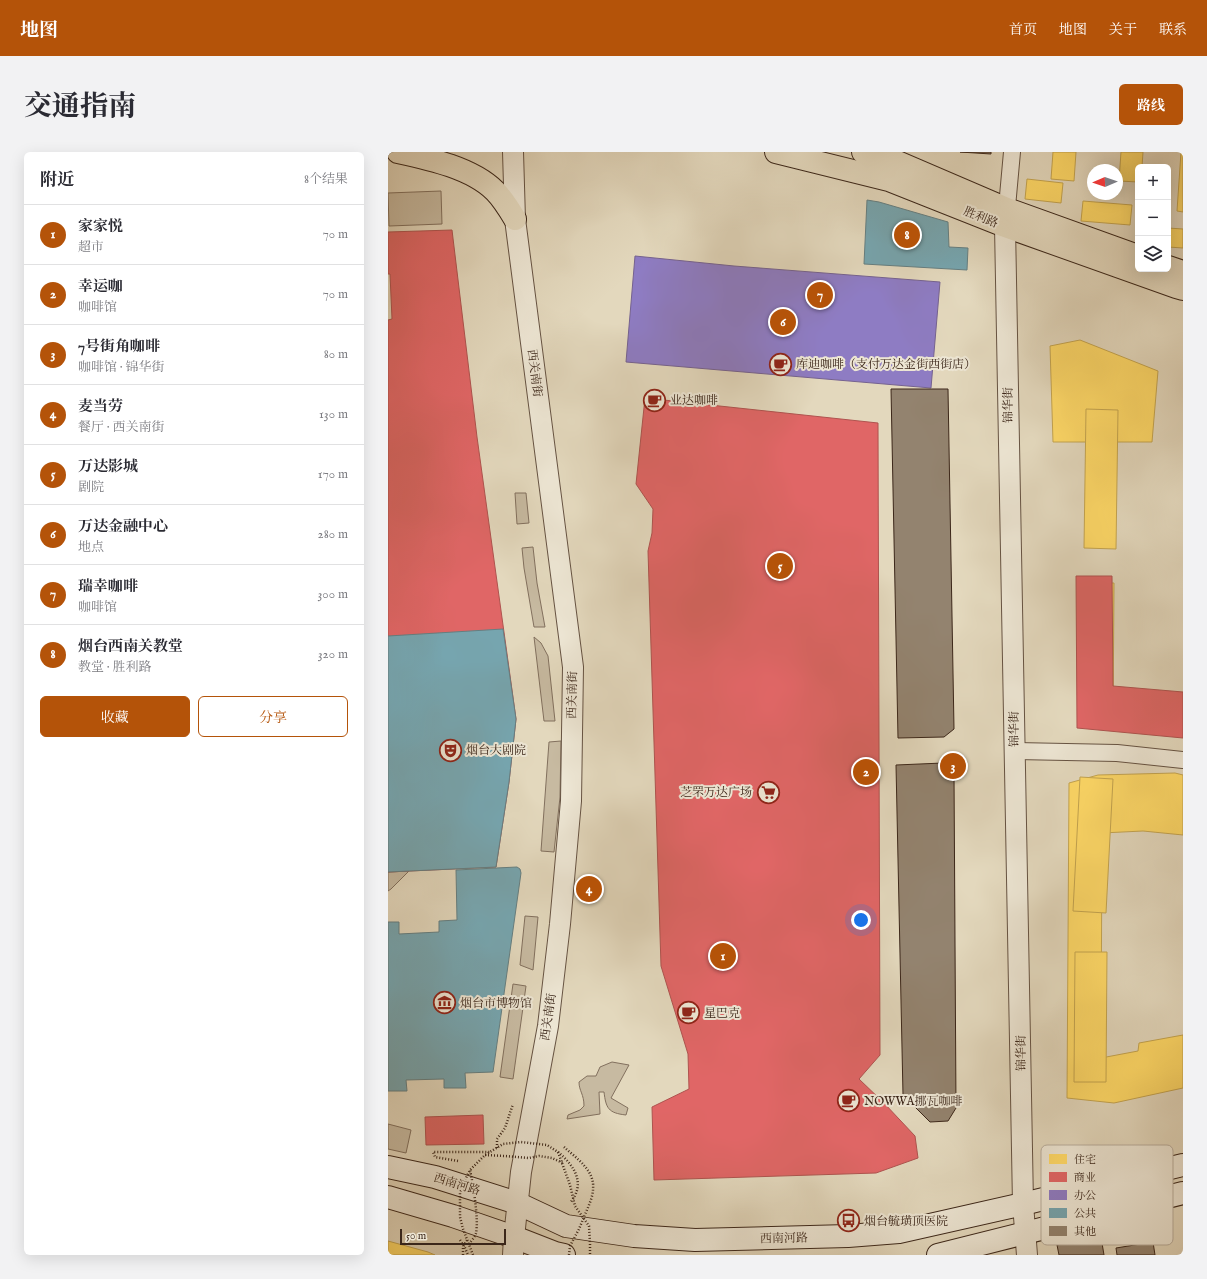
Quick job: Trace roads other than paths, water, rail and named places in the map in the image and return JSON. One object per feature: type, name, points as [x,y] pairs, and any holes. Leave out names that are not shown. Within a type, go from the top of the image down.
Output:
[{"type":"main road","points":[[398,152],[466,172],[484,182],[495,191],[506,204],[515,219]]},
{"type":"main road","name":"胜利路","points":[[780,152],[889,180],[1006,218],[1135,255]]},
{"type":"main road","name":"胜利路","points":[[863,152],[895,161],[1006,218],[1183,289]]},
{"type":"main road","points":[[1171,268],[1183,272]]},
{"type":"main road","name":"西南河路","points":[[1173,1167],[1183,1165]]},
{"type":"main road","name":"西南河路","points":[[388,1167],[435,1177],[517,1203],[566,1226],[634,1236],[695,1240],[848,1236],[899,1232],[1041,1200]]},
{"type":"main road","points":[[1173,1195],[1183,1193]]},
{"type":"main road","points":[[388,1197],[453,1216],[514,1246],[564,1255]]},
{"type":"main road","points":[[938,1255],[1041,1228]]},
{"type":"street","name":"西关南街","points":[[513,152],[515,219],[573,667],[571,801],[560,924],[548,1026],[521,1172],[514,1246]]},
{"type":"street","points":[[1006,218],[1012,152]]},
{"type":"street","name":"锦华街","points":[[1006,218],[1023,1204],[1027,1255]]},
{"type":"street","points":[[1015,751],[1117,753],[1183,760]]},
{"type":"place","name":"烟台西南关教堂","points":[[907,235]]},
{"type":"place","name":"瑞幸咖啡","points":[[820,295]]},
{"type":"place","name":"万达金融中心","points":[[783,322]]},
{"type":"place","name":"库迪咖啡（支付万达金街西街店）","points":[[780,364]]},
{"type":"place","name":"业达咖啡","points":[[655,400]]},
{"type":"place","name":"万达影城","points":[[780,566]]},
{"type":"place","name":"烟台大剧院","points":[[450,750]]},
{"type":"place","name":"7号街角咖啡","points":[[953,766]]},
{"type":"place","name":"幸运咖","points":[[866,772]]},
{"type":"place","name":"芝罘万达广场","points":[[768,792]]},
{"type":"place","name":"麦当劳","points":[[589,889]]},
{"type":"place","name":"家家悦","points":[[723,956]]},
{"type":"place","name":"烟台市博物馆","points":[[445,1003]]},
{"type":"place","name":"星巴克","points":[[688,1013]]},
{"type":"place","name":"NOWWA挪瓦咖啡","points":[[848,1101]]},
{"type":"place","name":"烟台毓璜顶医院","points":[[849,1221]]}]
